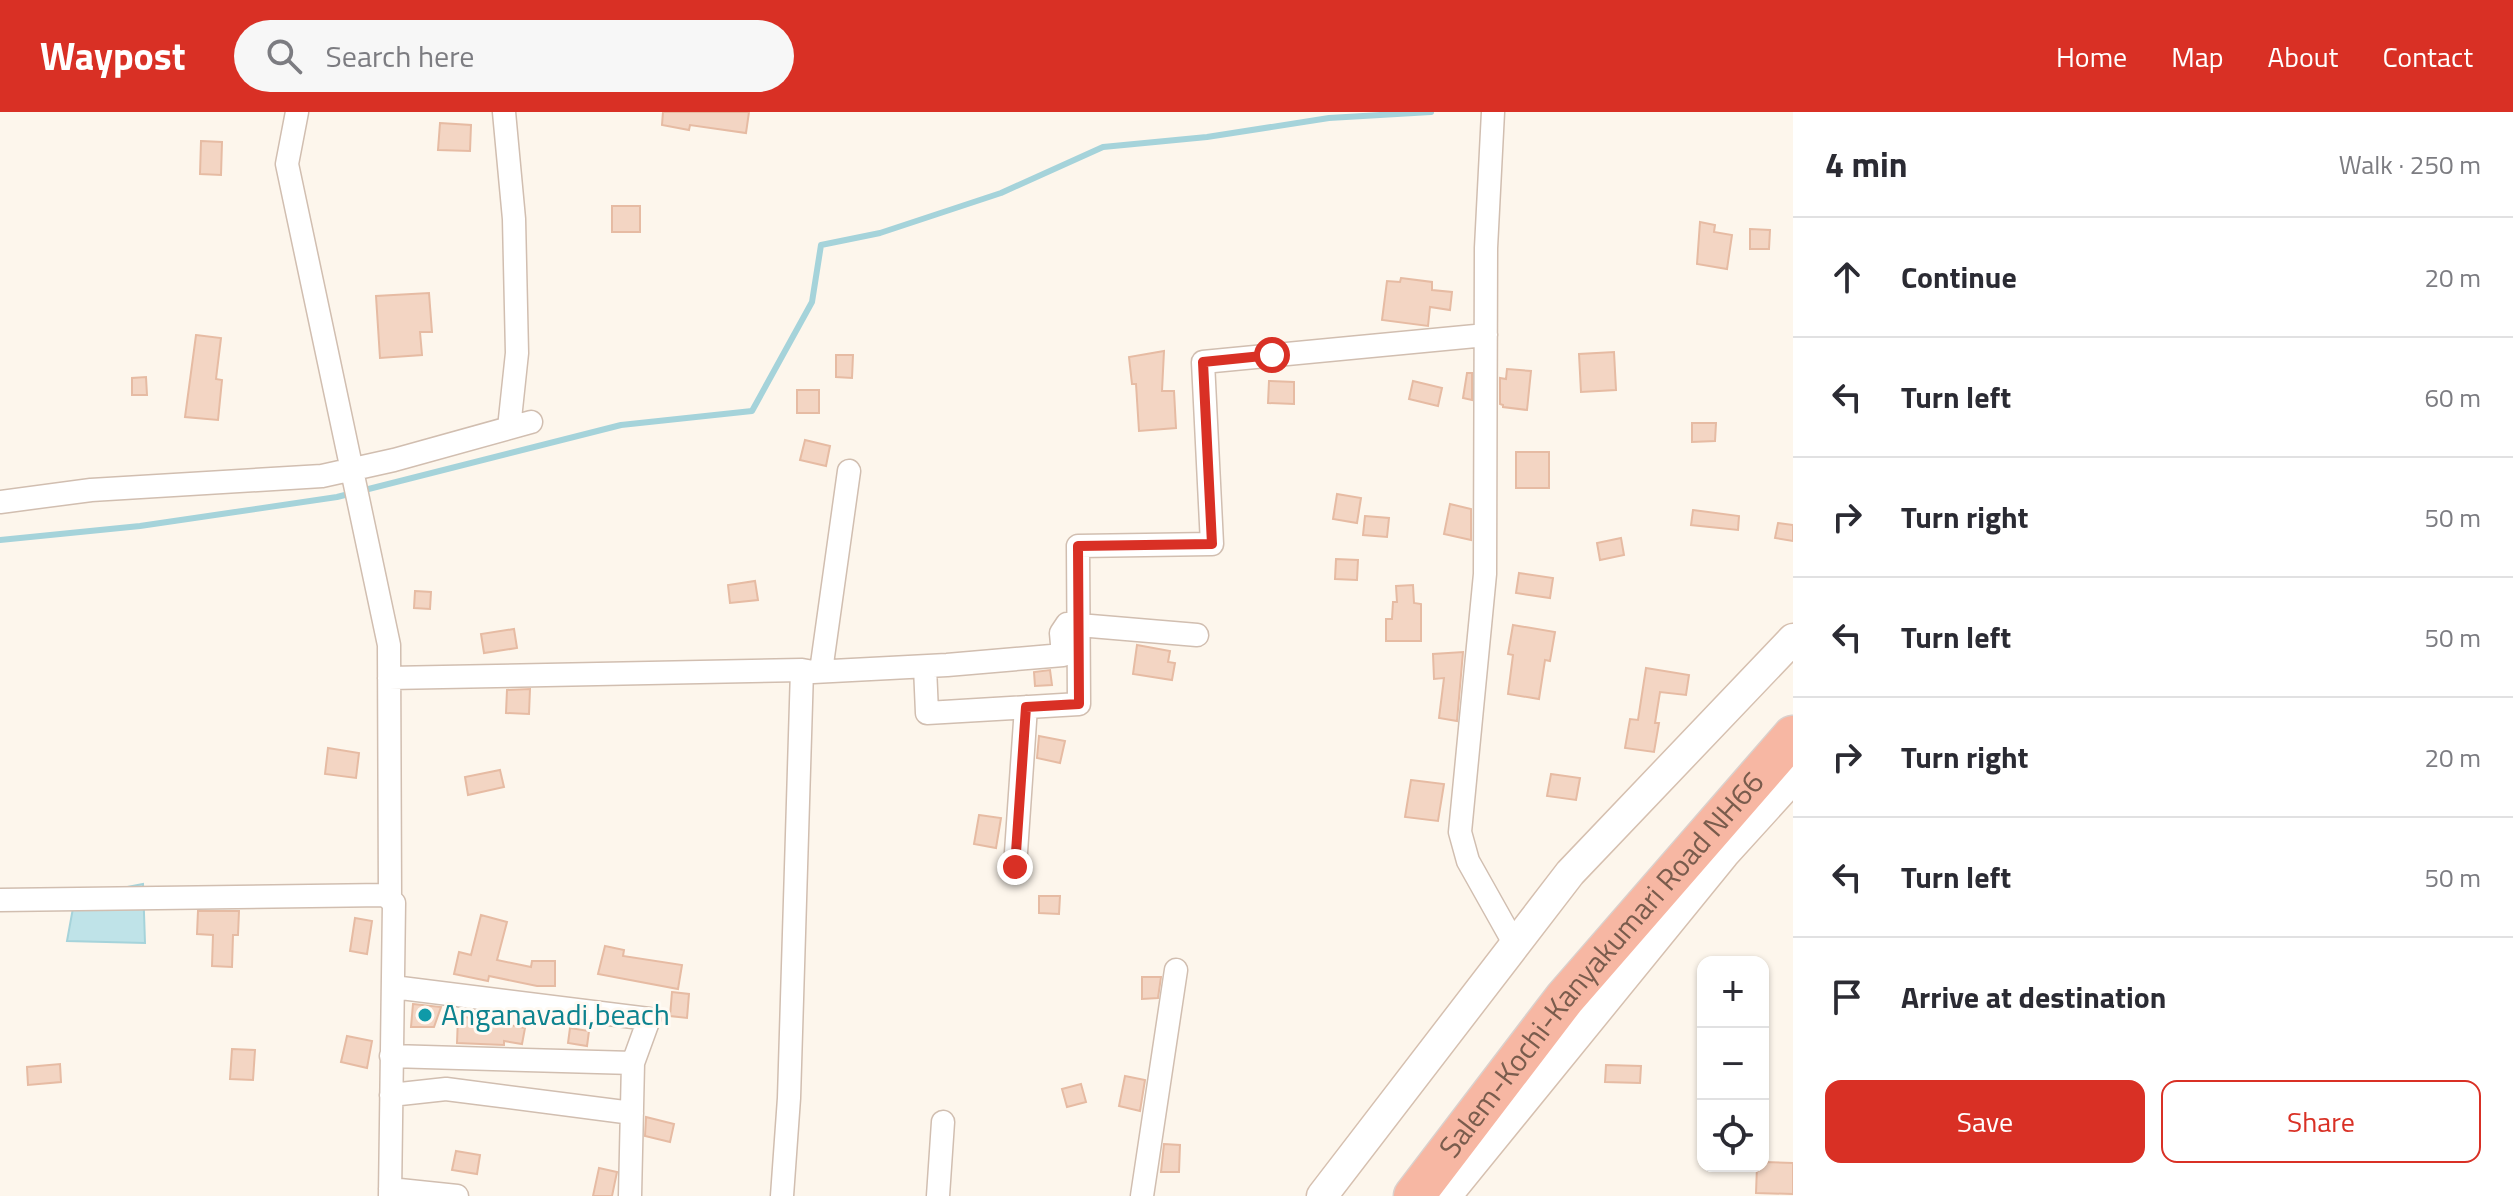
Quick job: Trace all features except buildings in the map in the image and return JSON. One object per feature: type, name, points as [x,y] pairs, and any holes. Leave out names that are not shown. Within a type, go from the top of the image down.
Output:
[{"type":"highway","name":"Salem-Kochi-Kanyakumari Road NH66","points":[[1414,1196],[1565,998],[1793,736]]},
{"type":"street","points":[[297,112],[287,164],[389,645],[390,898]]},
{"type":"street","points":[[0,502],[91,490],[322,476],[520,425],[514,219],[504,112]]},
{"type":"street","points":[[1493,114],[1486,248],[1485,574],[1460,832],[1468,861],[1514,943]]},
{"type":"street","points":[[925,667],[927,713],[1079,704],[1078,546],[1212,544],[1203,362],[1486,335]]},
{"type":"street","points":[[782,1196],[811,671],[849,471]]},
{"type":"street","points":[[389,678],[925,667],[1063,655],[1063,628],[1067,624],[1197,635]]},
{"type":"street","points":[[1322,1196],[1570,873],[1793,639]]},
{"type":"street","points":[[1015,867],[1026,707]]},
{"type":"street","points":[[1446,1196],[1724,854],[1793,778]]},
{"type":"street","points":[[0,900],[278,895],[385,895],[390,898],[394,903],[390,1192],[457,1196]]},
{"type":"street","points":[[1142,1196],[1176,970]]},
{"type":"street","points":[[393,987],[649,1019],[633,1063],[630,1196]]},
{"type":"street","points":[[391,1056],[633,1063]]},
{"type":"street","points":[[391,1095],[446,1089],[632,1113]]},
{"type":"street","points":[[938,1196],[943,1122]]},
{"type":"water","points":[[143,884],[145,943],[67,941],[75,897]]},
{"type":"waterway","points":[[0,540],[140,526],[337,497],[621,425],[752,411],[812,302],[821,245],[880,233],[1001,193],[1103,147],[1207,137],[1329,118],[1431,112]]},
{"type":"place","name":"Anganavadi,beach","points":[[425,1015]]},
{"type":"route","points":[[1015,867],[1026,707],[1079,704],[1078,546],[1212,544],[1203,362],[1272,355]]}]
